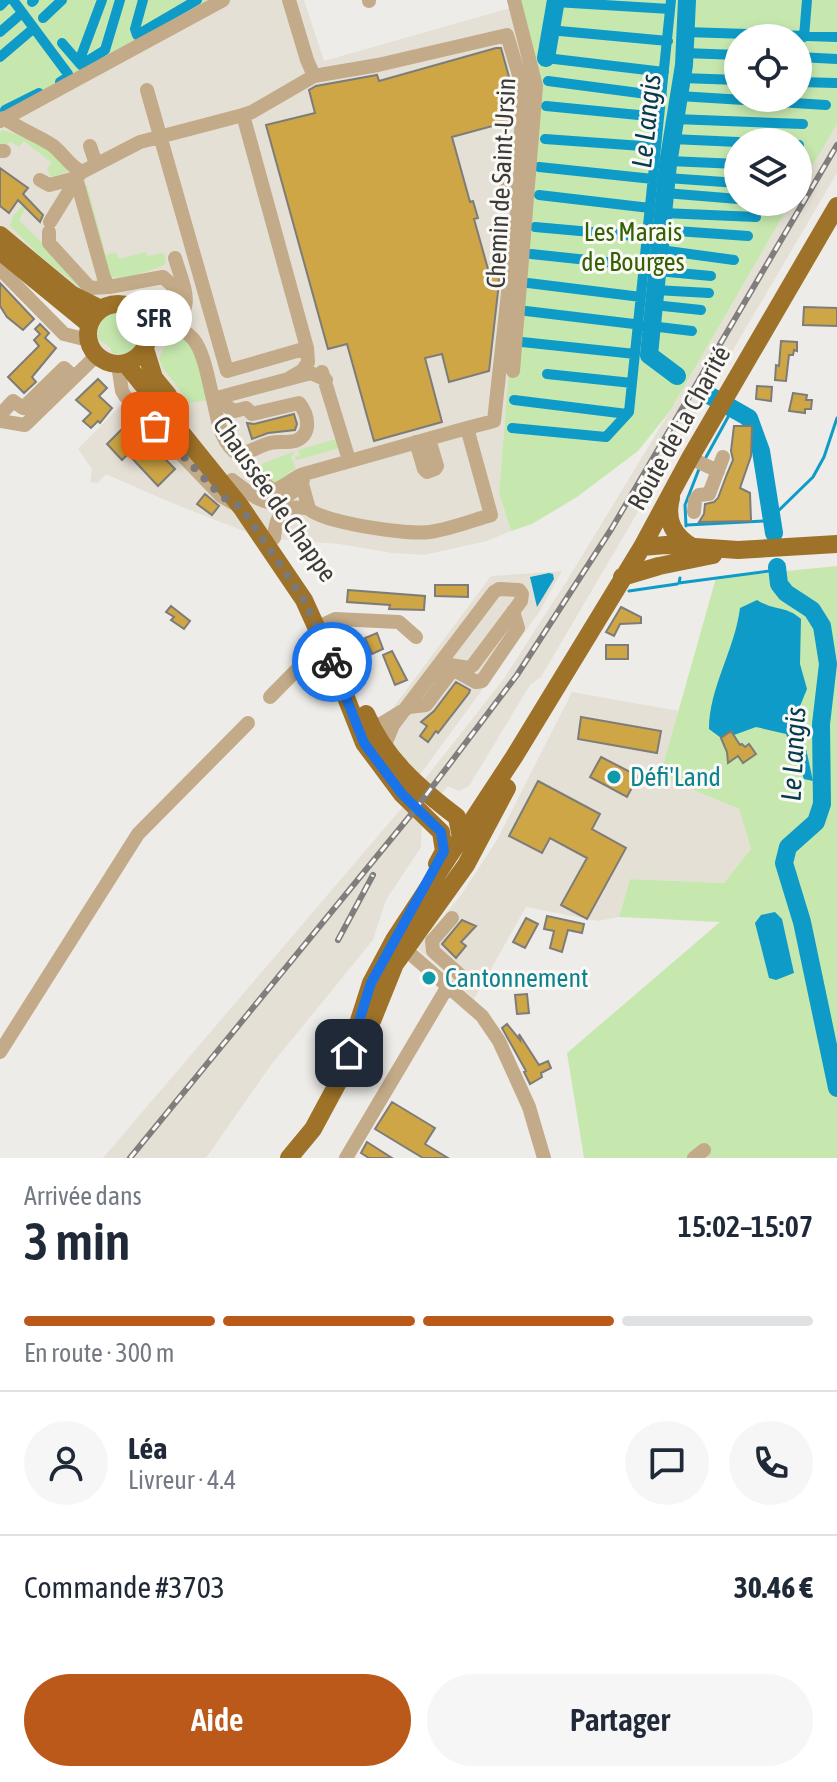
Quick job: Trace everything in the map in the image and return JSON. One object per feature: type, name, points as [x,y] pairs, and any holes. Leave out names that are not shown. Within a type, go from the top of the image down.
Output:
[{"type":"main road","name":"Route de La Charité","points":[[289,1158],[313,1129],[341,1077],[371,983],[400,944],[463,829],[514,757],[672,493],[707,463],[716,414],[837,206]]},
{"type":"main road","points":[[0,235],[71,294],[101,309],[116,304],[129,306],[143,317]]},
{"type":"main road","name":"Chaussée de Chappe","points":[[0,251],[91,340],[105,362],[122,364],[241,507],[322,631],[370,724],[398,787],[444,822],[463,829]]},
{"type":"main road","points":[[91,340],[101,309]]},
{"type":"main road","name":"Chaussée de Chappe","points":[[143,317],[149,333],[146,345],[154,378],[310,590],[364,743],[444,801],[459,806],[485,793],[547,693],[564,673]]},
{"type":"main road","points":[[122,364],[136,359],[146,345]]},
{"type":"main road","points":[[672,493],[668,514],[671,528],[681,541],[694,548]]},
{"type":"main road","points":[[642,547],[738,550],[837,544]]},
{"type":"main road","points":[[642,547],[659,566]]},
{"type":"main road","points":[[622,577],[738,550]]},
{"type":"main road","name":"Route de La Charité","points":[[303,1158],[321,1136],[352,1083],[400,944],[427,917],[466,865],[553,701],[564,673]]},
{"type":"main road","name":"Chaussée de Chappe","points":[[382,756],[402,794],[441,832],[444,840],[444,851],[400,944]]},
{"type":"main road","name":"Chaussée de Chappe","points":[[400,768],[430,797],[457,817],[463,829]]},
{"type":"main road","points":[[427,917],[462,847],[463,829],[495,811]]},
{"type":"street","points":[[2,120],[223,0]]},
{"type":"street","points":[[289,0],[314,76]]},
{"type":"street","name":"Chemin de Saint-Ursin","points":[[513,371],[536,86],[514,0]]},
{"type":"street","points":[[40,180],[49,185],[85,171],[140,142],[243,115],[290,86],[314,76],[378,65],[507,35],[522,85],[494,421],[349,460],[303,479],[287,497],[271,504],[261,501],[232,480]]},
{"type":"street","points":[[147,90],[227,371],[307,355]]},
{"type":"street","points":[[243,115],[307,355],[326,380],[349,460]]},
{"type":"street","points":[[2,120],[48,142],[85,171],[104,278],[109,287]]},
{"type":"street","points":[[90,146],[85,171],[50,227],[49,243],[90,288],[163,277],[180,250],[192,245]]},
{"type":"street","points":[[146,345],[185,315],[187,305],[175,258]]},
{"type":"street","name":"Chaussée de Chappe","points":[[0,269],[64,334],[91,340]]},
{"type":"street","points":[[143,317],[165,309],[172,301],[174,287],[163,277]]},
{"type":"street","points":[[168,330],[181,329],[191,335],[198,345],[217,398],[222,436],[230,449],[252,465],[260,480],[273,490],[280,489],[291,478],[303,479]]},
{"type":"street","points":[[74,377],[64,368],[23,408],[13,401],[0,418],[25,425],[74,377],[91,340]]},
{"type":"street","points":[[288,379],[303,370],[307,355]]},
{"type":"street","points":[[217,398],[311,373],[326,380]]},
{"type":"street","points":[[217,398],[235,411],[246,408],[252,414],[293,402],[303,407],[308,423],[307,431],[301,438],[275,442],[239,455]]},
{"type":"street","points":[[274,538],[275,523],[284,509],[295,506],[309,509],[321,517],[406,533],[431,532],[491,515],[467,428]]},
{"type":"street","points":[[694,512],[695,500],[699,495],[709,494],[707,463]]},
{"type":"street","points":[[303,479],[309,509]]},
{"type":"street","points":[[382,756],[393,725],[434,675],[494,592],[499,589],[519,590],[521,601],[473,665],[469,668],[450,665],[434,675]]},
{"type":"street","points":[[370,724],[381,724],[409,707],[426,705],[451,672],[456,671],[476,682],[485,678],[518,628],[513,611]]},
{"type":"street","points":[[270,697],[335,619],[399,622],[416,637]]},
{"type":"street","points":[[0,1052],[138,834],[248,723]]},
{"type":"street","points":[[427,917],[447,924],[432,941],[433,951],[460,975]]},
{"type":"street","points":[[400,944],[482,1016],[499,1041],[529,1107],[544,1158]]},
{"type":"street","points":[[435,974],[445,962]]},
{"type":"street","points":[[346,1158],[448,986]]},
{"type":"shaded area","points":[[223,0],[304,0],[324,61],[517,6],[532,81],[499,493],[511,531],[487,541],[424,555],[262,538],[106,474],[98,483],[90,482],[92,469],[78,449],[127,399],[118,365],[96,356],[89,344],[89,324],[0,251],[0,121]]},
{"type":"shaded area","points":[[837,124],[837,173],[812,216],[812,167]]},
{"type":"shaded area","points":[[783,216],[812,216],[541,677],[530,685],[469,786],[459,791],[448,786],[422,817],[421,847],[386,900],[373,940],[271,1065],[206,1158],[103,1158],[406,803],[503,680],[670,411]]},
{"type":"shaded area","points":[[562,571],[538,614],[416,780],[400,768],[381,724],[491,576]]},
{"type":"shaded area","points":[[572,692],[679,711],[660,776],[739,809],[751,849],[724,883],[630,879],[619,917],[598,921],[526,907],[474,999],[417,948],[461,895],[497,840]]},
{"type":"green space","points":[[0,0],[223,0],[0,121]]},
{"type":"green space","name":"Les Marais de Bourges","points":[[512,0],[837,0],[837,124],[812,167],[812,128],[724,128],[724,216],[783,216],[670,411],[638,451],[577,497],[532,524],[511,531],[499,493],[532,81]]},
{"type":"green space","points":[[0,131],[47,144],[69,168],[68,172],[51,177],[47,169],[52,163],[24,141],[19,147],[10,141],[4,148],[0,145]]},
{"type":"green space","points":[[85,185],[106,255],[116,252],[119,259],[146,252],[147,256],[164,253],[166,262],[163,266],[123,279],[109,276]]},
{"type":"green space","points":[[23,205],[26,207],[19,220],[88,288],[85,292],[38,254],[10,226],[13,216]]},
{"type":"green space","points":[[116,311],[136,318],[140,326],[138,343],[133,350],[124,353],[112,353],[110,347],[98,339],[101,322]]},
{"type":"green space","points":[[170,334],[191,340],[210,400],[190,403],[162,367],[159,358]]},
{"type":"green space","points":[[337,440],[340,448],[297,460],[294,457],[300,455],[298,450]]},
{"type":"green space","points":[[295,451],[291,457],[296,469],[289,472],[279,485],[267,482],[259,465]]},
{"type":"green space","points":[[837,566],[837,1158],[707,1158],[705,1150],[694,1158],[584,1158],[567,1053],[720,922],[619,917],[630,879],[724,883],[751,849],[739,809],[660,776],[716,578]]},
{"type":"water","points":[[553,574],[554,579],[537,607],[530,577]]},
{"type":"water","points":[[757,600],[801,619],[800,664],[807,689],[798,711],[813,781],[804,779],[786,734],[756,727],[734,735],[731,732],[721,738],[709,729],[713,699],[740,608]]},
{"type":"water","points":[[775,912],[782,919],[794,973],[776,980],[769,978],[755,923],[761,915]]},
{"type":"building","points":[[501,48],[509,77],[505,78],[512,102],[511,121],[452,137],[470,202],[473,201],[478,218],[474,219],[488,269],[501,265],[489,371],[449,382],[442,354],[425,358],[442,422],[374,441],[347,344],[328,349],[266,125],[315,113],[309,90],[316,86],[377,75],[379,81]]},
{"type":"building","points":[[0,168],[28,188],[23,194],[43,215],[40,222],[18,200],[9,213],[0,206]]},
{"type":"building","points":[[0,283],[34,319],[23,330],[7,317],[0,306]]},
{"type":"building","points":[[804,307],[837,308],[837,326],[803,325]]},
{"type":"building","points":[[40,324],[49,333],[45,338],[56,348],[32,377],[36,382],[24,393],[8,377],[39,346],[34,340],[40,334],[35,329]]},
{"type":"building","points":[[781,341],[797,342],[797,351],[789,355],[786,381],[775,380]]},
{"type":"building","points":[[98,379],[107,388],[99,396],[112,408],[100,423],[98,421],[91,428],[83,421],[91,413],[76,400]]},
{"type":"building","points":[[757,386],[772,387],[771,401],[756,399]]},
{"type":"building","points":[[793,393],[807,395],[806,400],[812,400],[811,409],[805,409],[805,413],[789,411]]},
{"type":"building","points":[[294,414],[295,430],[268,433],[252,439],[247,423]]},
{"type":"building","points":[[129,422],[175,469],[158,486],[128,454],[122,460],[107,444]]},
{"type":"building","points":[[734,426],[752,426],[751,456],[740,488],[750,493],[751,521],[699,522],[705,504],[718,498],[733,460]]},
{"type":"building","points":[[205,494],[219,506],[212,515],[197,504]]},
{"type":"building","points":[[435,585],[468,585],[468,597],[435,596]]},
{"type":"building","points":[[348,590],[425,596],[424,610],[389,609],[390,605],[347,602]]},
{"type":"building","points":[[171,606],[190,621],[184,629],[166,612]]},
{"type":"building","points":[[621,607],[641,617],[641,623],[620,624],[614,636],[606,632]]},
{"type":"building","points":[[377,633],[383,649],[372,654],[365,638]]},
{"type":"building","points":[[606,645],[628,645],[628,659],[606,659]]},
{"type":"building","points":[[392,651],[407,680],[395,685],[383,655]]},
{"type":"building","points":[[456,682],[470,690],[469,693],[428,742],[420,736],[427,726],[421,722],[434,711]]},
{"type":"building","points":[[581,717],[661,731],[657,753],[578,739]]},
{"type":"building","points":[[731,731],[740,745],[745,747],[749,744],[756,754],[743,763],[738,756],[728,763],[721,738]]},
{"type":"building","name":"Défi'Land","points":[[601,757],[638,776],[627,797],[590,777]]},
{"type":"building","points":[[538,781],[600,814],[592,829],[626,848],[587,919],[561,905],[587,858],[550,838],[542,853],[509,836]]},
{"type":"building","points":[[547,916],[584,924],[582,933],[568,930],[562,952],[550,948],[554,931],[544,929]]},
{"type":"building","points":[[526,918],[538,924],[525,948],[513,942]]},
{"type":"building","points":[[462,920],[476,926],[461,942],[466,946],[456,958],[442,944]]},
{"type":"building","points":[[527,994],[529,1013],[517,1014],[515,995]]},
{"type":"building","points":[[507,1024],[520,1040],[519,1034],[539,1065],[548,1061],[551,1068],[530,1084],[502,1028]]},
{"type":"building","points":[[392,1102],[435,1128],[425,1144],[448,1158],[423,1158],[375,1129]]},
{"type":"building","points":[[367,1142],[392,1158],[369,1158],[361,1153]]},
{"type":"waterway","points":[[0,6],[6,0]]},
{"type":"waterway","points":[[13,0],[68,74],[60,82]]},
{"type":"waterway","points":[[43,18],[62,0]]},
{"type":"waterway","points":[[102,0],[80,59],[81,65],[105,50],[120,0]]},
{"type":"waterway","points":[[143,0],[135,29],[137,35],[197,0]]},
{"type":"waterway","points":[[546,58],[556,0]]},
{"type":"waterway","points":[[512,428],[606,437],[629,412],[671,0]]},
{"type":"waterway","name":"Le Langis","points":[[677,376],[649,355],[668,164],[684,65],[687,0]]},
{"type":"waterway","points":[[805,24],[807,0]]},
{"type":"waterway","points":[[555,2],[670,9]]},
{"type":"waterway","points":[[0,32],[22,13]]},
{"type":"waterway","points":[[0,57],[34,28]]},
{"type":"waterway","points":[[549,30],[668,41]]},
{"type":"waterway","points":[[685,32],[837,37]]},
{"type":"waterway","points":[[62,43],[81,65]]},
{"type":"waterway","points":[[684,53],[724,54]]},
{"type":"waterway","points":[[546,58],[664,72]]},
{"type":"waterway","points":[[812,58],[837,59]]},
{"type":"waterway","points":[[682,78],[724,80]]},
{"type":"waterway","points":[[548,81],[662,96]]},
{"type":"waterway","points":[[812,82],[836,83]]},
{"type":"waterway","points":[[5,110],[39,93]]},
{"type":"waterway","points":[[679,96],[826,105]]},
{"type":"waterway","points":[[546,106],[659,117]]},
{"type":"waterway","points":[[675,119],[803,124]]},
{"type":"waterway","points":[[545,139],[656,147]]},
{"type":"waterway","points":[[672,139],[724,141]]},
{"type":"waterway","points":[[669,161],[724,163]]},
{"type":"waterway","points":[[539,167],[653,179]]},
{"type":"waterway","points":[[667,178],[724,182]]},
{"type":"waterway","points":[[665,193],[724,198]]},
{"type":"waterway","points":[[539,195],[650,208]]},
{"type":"waterway","points":[[663,213],[756,217]]},
{"type":"waterway","points":[[535,227],[647,237]]},
{"type":"waterway","points":[[662,230],[748,236]]},
{"type":"waterway","points":[[660,250],[734,260]]},
{"type":"waterway","points":[[531,254],[644,266]]},
{"type":"waterway","points":[[657,271],[711,276]]},
{"type":"waterway","points":[[528,283],[641,297]]},
{"type":"waterway","points":[[655,290],[709,293]]},
{"type":"waterway","points":[[654,305],[701,310]]},
{"type":"waterway","points":[[526,311],[692,331]]},
{"type":"waterway","points":[[522,342],[635,354]]},
{"type":"waterway","points":[[547,374],[632,383]]},
{"type":"waterway","name":"Le Langis","points":[[707,394],[749,418],[761,451],[774,533]]},
{"type":"waterway","points":[[514,400],[627,414]]},
{"type":"waterway","points":[[705,459],[733,408]]},
{"type":"waterway","points":[[687,525],[765,521],[772,517],[813,477],[824,457],[837,418]]},
{"type":"waterway","points":[[686,526],[685,505],[699,469]]},
{"type":"waterway","name":"Le Langis","points":[[777,567],[779,584],[786,593],[812,610],[822,626],[828,664],[821,724],[822,804],[816,822],[788,847],[784,863],[802,922],[837,1088]]},
{"type":"waterway","points":[[680,578],[679,583],[777,570]]},
{"type":"waterway","points":[[629,591],[677,584]]},
{"type":"railway","points":[[130,1158],[414,811],[517,675],[612,528],[837,145]]},
{"type":"railway","points":[[338,940],[373,875]]},
{"type":"way so far","points":[[155,426],[221,496],[241,507],[304,600],[332,662]]},
{"type":"place","name":"SFR","points":[[155,426]]},
{"type":"place","name":"Défi'Land","points":[[614,777]]},
{"type":"place","name":"Cantonnement","points":[[429,978]]},
{"type":"route","points":[[332,662],[364,743],[402,794],[441,832],[444,840],[444,851],[371,983],[349,1053]]}]
